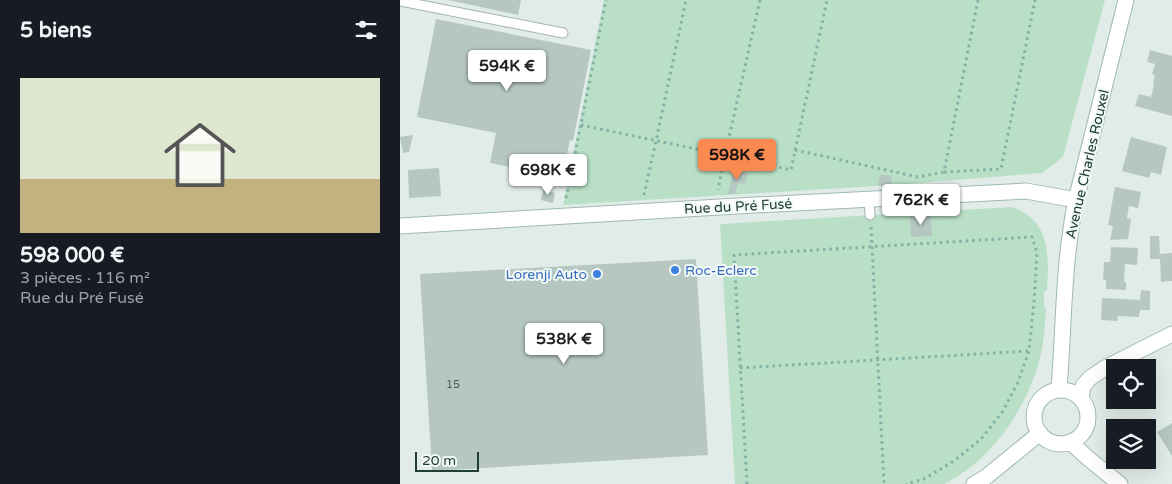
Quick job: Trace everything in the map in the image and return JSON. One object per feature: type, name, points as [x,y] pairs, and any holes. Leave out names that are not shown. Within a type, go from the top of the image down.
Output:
[{"type":"street","name":"Avenue Charles Rouxel","points":[[1059,389],[1070,232],[1076,200],[1126,0]]},
{"type":"street","name":"Rue du Pré Fusé","points":[[400,226],[1026,191],[1076,200]]},
{"type":"street","points":[[1081,398],[1084,386],[1090,378],[1105,368],[1172,334]]},
{"type":"street","points":[[1059,389],[1075,393],[1081,398],[1089,414],[1088,423],[1078,438],[1062,444],[1054,443],[1040,433],[1034,418],[1038,402],[1044,396],[1059,389]]},
{"type":"street","points":[[974,484],[986,477],[1040,433]]},
{"type":"street","points":[[1070,442],[1120,484]]},
{"type":"lane","points":[[400,1],[564,34]]},
{"type":"lane","points":[[869,199],[870,215]]},
{"type":"path","points":[[566,200],[606,0]]},
{"type":"path","points":[[653,195],[644,196],[686,0]]},
{"type":"path","points":[[718,192],[760,0]]},
{"type":"path","points":[[581,125],[790,170],[826,0]]},
{"type":"path","points":[[944,172],[978,0]]},
{"type":"path","points":[[795,150],[918,176],[944,172],[1001,170],[1035,0]]},
{"type":"path","points":[[870,215],[884,484]]},
{"type":"path","points":[[747,484],[734,255],[1032,238],[1037,253],[1034,302],[1028,351],[1019,379],[1003,410],[980,439],[954,461],[924,479],[906,484]]},
{"type":"path","points":[[740,368],[1028,351]]},
{"type":"green space","points":[[604,0],[1105,0],[1063,157],[1042,173],[892,185],[563,205]]},
{"type":"green space","points":[[1012,207],[1025,213],[1034,221],[1045,241],[1048,265],[1047,291],[1044,291],[1044,307],[1046,308],[1045,328],[1039,362],[1025,399],[1004,433],[977,462],[944,484],[735,484],[720,224]]},
{"type":"building","points":[[448,0],[521,0],[518,15]]},
{"type":"building","points":[[436,19],[591,50],[573,141],[570,140],[562,177],[490,163],[496,133],[417,117]]},
{"type":"building","points":[[1150,50],[1172,56],[1172,116],[1135,106],[1139,94],[1151,97],[1155,75],[1152,74],[1155,64],[1147,62]]},
{"type":"building","points":[[413,135],[409,152],[403,153],[400,137]]},
{"type":"building","points":[[1131,137],[1167,147],[1161,175],[1151,172],[1149,178],[1122,171]]},
{"type":"building","points":[[439,168],[441,196],[409,198],[408,170]]},
{"type":"building","points":[[734,171],[748,173],[745,184],[738,183],[735,194],[728,194]]},
{"type":"building","points":[[880,175],[891,175],[892,185],[878,186]]},
{"type":"building","points":[[1115,187],[1141,192],[1138,208],[1129,206],[1127,218],[1131,219],[1128,239],[1110,240],[1113,226],[1108,225]]},
{"type":"building","points":[[543,190],[555,193],[553,203],[541,200]]},
{"type":"building","points":[[931,216],[932,236],[911,237],[910,217]]},
{"type":"building","points":[[1150,236],[1159,236],[1160,254],[1172,253],[1172,281],[1161,282],[1160,259],[1150,259]]},
{"type":"building","points":[[1111,247],[1138,248],[1137,265],[1125,264],[1124,282],[1126,282],[1126,290],[1106,289],[1106,280],[1103,280],[1104,262],[1110,262]]},
{"type":"building","points":[[696,259],[708,455],[432,471],[420,274]]},
{"type":"building","points":[[1141,290],[1150,291],[1150,310],[1140,310],[1139,317],[1118,316],[1117,321],[1101,320],[1102,298],[1140,300]]},
{"type":"building","points":[[1172,423],[1172,456],[1157,432]]},
{"type":"place","name":"Roc-Eclerc","points":[[675,270]]},
{"type":"place","name":"Lorenji Auto","points":[[597,274]]}]
